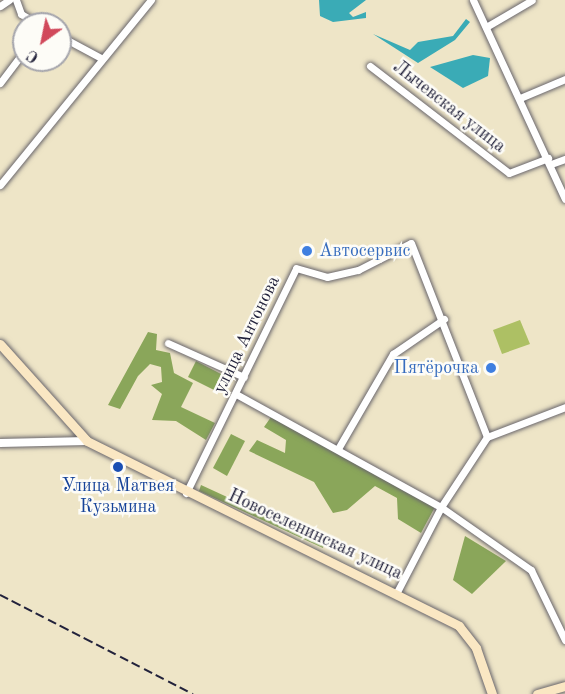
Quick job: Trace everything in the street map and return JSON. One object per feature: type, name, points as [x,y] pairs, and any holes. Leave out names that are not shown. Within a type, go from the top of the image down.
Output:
[{"type":"main road","points":[[0,344],[87,441]]},
{"type":"main road","name":"Новоселенинская улица","points":[[87,441],[186,493],[397,592],[459,626],[476,648],[492,694]]},
{"type":"main road","points":[[537,694],[565,686]]},
{"type":"street","points":[[0,6],[9,0]]},
{"type":"street","points":[[0,185],[101,58],[151,0]]},
{"type":"street","points":[[473,0],[550,161],[565,199]]},
{"type":"street","points":[[486,27],[532,0]]},
{"type":"street","points":[[72,42],[101,58]]},
{"type":"street","name":"Лычевская улица","points":[[370,66],[509,173],[550,161]]},
{"type":"street","points":[[0,83],[12,67]]},
{"type":"street","points":[[520,98],[565,79]]},
{"type":"street","points":[[550,161],[565,159]]},
{"type":"street","name":"улица Антонова","points":[[186,493],[296,268],[327,277],[358,270],[411,243],[444,320]]},
{"type":"street","points":[[339,447],[393,354],[444,320],[487,437]]},
{"type":"street","points":[[168,343],[244,377]]},
{"type":"street","points":[[236,394],[339,447],[441,507],[531,570],[565,640]]},
{"type":"street","points":[[397,592],[441,507],[487,437],[565,407]]},
{"type":"street","points":[[0,443],[87,441]]},
{"type":"green space","points":[[520,320],[530,344],[502,354],[493,330]]},
{"type":"green space","points":[[148,332],[157,334],[156,350],[170,353],[174,373],[193,383],[181,407],[215,423],[206,440],[176,421],[152,420],[162,394],[151,385],[162,382],[161,367],[150,364],[138,376],[120,409],[108,405]]},
{"type":"green space","points":[[196,361],[223,375],[218,392],[188,377]]},
{"type":"green space","points":[[271,417],[435,507],[421,533],[398,519],[397,498],[375,486],[347,510],[333,513],[314,482],[249,451],[257,440],[285,453],[286,440],[264,427]]},
{"type":"green space","points":[[231,434],[245,441],[227,476],[213,468]]},
{"type":"green space","points":[[201,485],[325,542],[323,548],[199,491]]},
{"type":"green space","points":[[465,536],[506,561],[472,594],[453,580]]},
{"type":"water","points":[[319,0],[366,0],[349,13],[353,17],[366,12],[366,18],[333,22],[320,16]]},
{"type":"water","points":[[466,19],[470,22],[455,40],[418,63],[373,34],[410,50],[418,42],[453,36]]},
{"type":"water","points":[[473,55],[490,58],[488,76],[463,88],[430,67]]},
{"type":"railway","points":[[0,595],[193,694]]},
{"type":"place","name":"Автосервис","points":[[307,251]]},
{"type":"place","name":"Пятёрочка","points":[[491,368]]},
{"type":"place","name":"Улица Матвея Кузьмина","points":[[118,467]]}]
